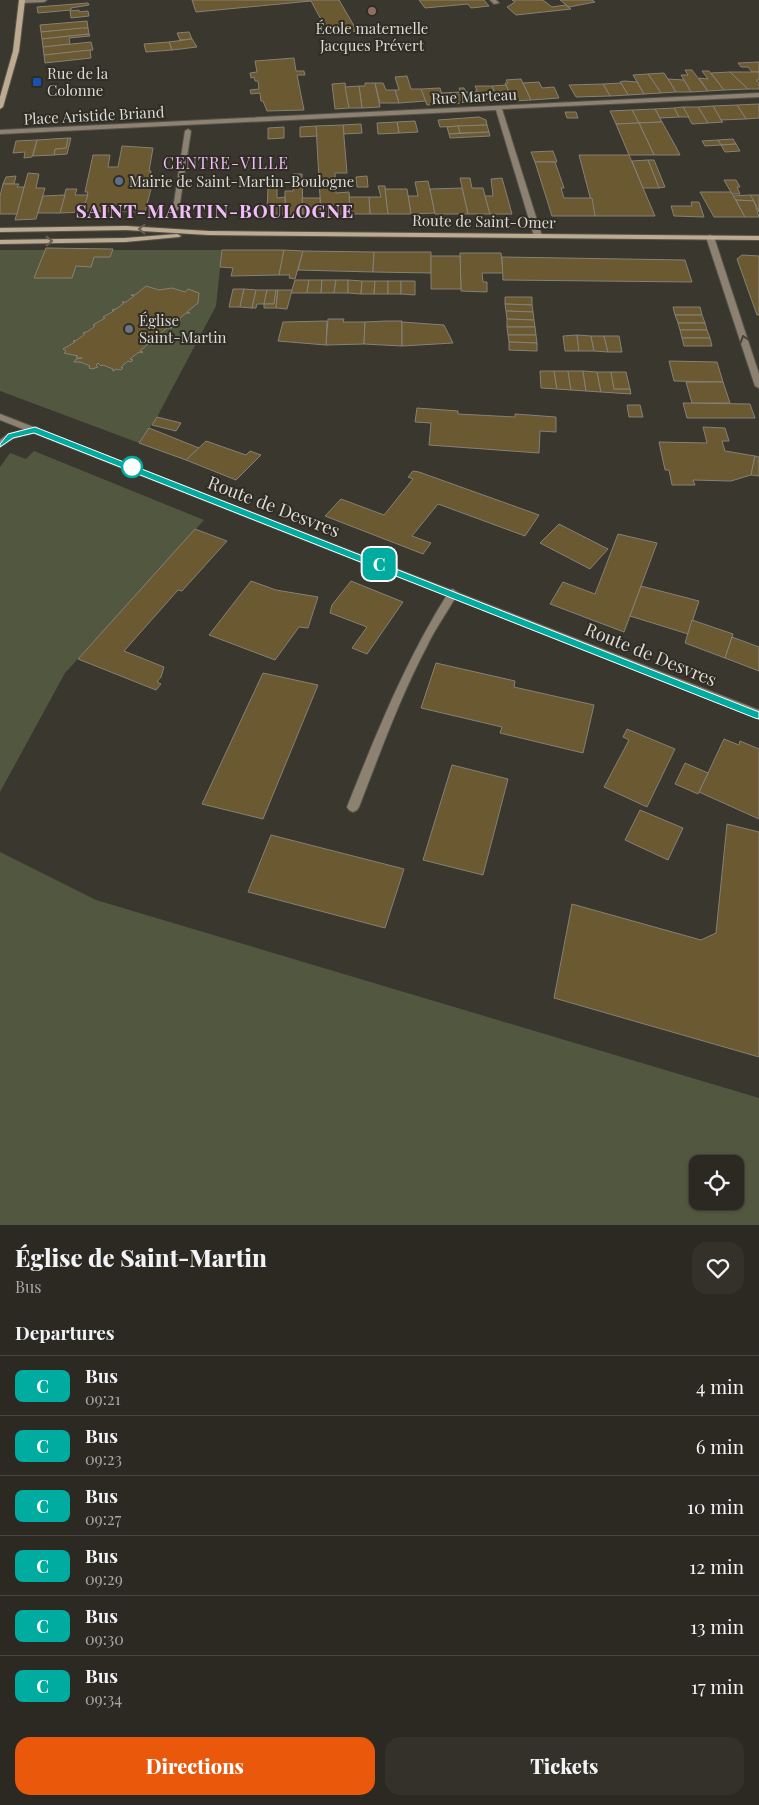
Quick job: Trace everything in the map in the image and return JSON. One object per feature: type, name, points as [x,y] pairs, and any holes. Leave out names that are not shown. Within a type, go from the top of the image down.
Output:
[{"type":"main road","points":[[0,106],[16,51],[22,1]]},
{"type":"main road","name":"Route de Saint-Omer","points":[[0,230],[126,228],[208,233],[759,238]]},
{"type":"main road","name":"Route de Saint-Omer","points":[[0,242],[131,240],[208,233]]},
{"type":"street","points":[[22,1],[44,0]]},
{"type":"street","name":"Rue Marteau","points":[[189,122],[759,95]]},
{"type":"street","points":[[500,108],[538,236]]},
{"type":"street","name":"Place Aristide Briand","points":[[0,132],[189,122]]},
{"type":"street","points":[[176,209],[188,132]]},
{"type":"street","points":[[710,237],[759,386]]},
{"type":"street","name":"Route de Desvres","points":[[0,417],[453,593],[759,715]]},
{"type":"street","points":[[0,444],[10,436],[35,430]]},
{"type":"street","points":[[352,807],[411,663],[453,593]]},
{"type":"green space","points":[[0,250],[222,250],[216,306],[157,417],[139,443],[0,391]]},
{"type":"green space","points":[[34,451],[204,520],[65,673],[0,792],[0,467],[10,453],[26,459]]},
{"type":"green space","points":[[0,852],[96,900],[759,1098],[759,1225],[0,1225]]},
{"type":"building","points":[[192,0],[339,0],[357,31],[329,34],[311,1],[196,12]]},
{"type":"building","points":[[419,0],[484,0],[489,6],[471,8],[468,4],[425,8]]},
{"type":"building","points":[[512,0],[543,0],[552,7],[565,5],[571,9],[516,15],[507,7],[515,2]]},
{"type":"building","points":[[560,0],[592,0],[595,2],[569,7]]},
{"type":"building","points":[[88,3],[89,5],[71,8],[71,10],[38,13],[37,7]]},
{"type":"building","points":[[79,10],[79,12],[88,11],[89,16],[71,18],[70,11]]},
{"type":"building","points":[[87,21],[88,28],[41,32],[40,25]]},
{"type":"building","points":[[88,28],[89,34],[42,39],[41,32]]},
{"type":"building","points":[[189,32],[192,39],[180,40],[177,33]]},
{"type":"building","points":[[89,34],[90,36],[69,38],[70,44],[43,47],[42,39]]},
{"type":"building","points":[[192,39],[197,47],[172,50],[169,42]]},
{"type":"building","points":[[91,42],[93,50],[44,55],[43,47]]},
{"type":"building","points":[[169,42],[172,50],[146,52],[144,44]]},
{"type":"building","points":[[90,50],[91,58],[45,63],[44,55]]},
{"type":"building","points":[[294,58],[296,71],[304,71],[305,75],[297,75],[304,110],[267,111],[263,101],[261,101],[260,93],[251,94],[250,90],[259,89],[258,81],[255,81],[254,77],[251,78],[250,73],[257,72],[255,61]]},
{"type":"building","points":[[759,62],[759,72],[752,72],[748,67],[741,67],[738,63]]},
{"type":"building","points":[[685,70],[692,70],[708,91],[691,92],[681,75],[688,75]]},
{"type":"building","points":[[702,71],[709,71],[724,90],[708,91],[699,78],[708,79]]},
{"type":"building","points":[[730,72],[748,89],[724,90],[711,73]]},
{"type":"building","points":[[730,72],[759,72],[759,80],[756,80],[759,83],[759,89],[748,89]]},
{"type":"building","points":[[664,73],[676,92],[661,93],[648,74]]},
{"type":"building","points":[[648,74],[661,93],[644,94],[633,75]]},
{"type":"building","points":[[407,76],[411,89],[421,89],[426,101],[399,103],[395,90],[399,90],[395,77]]},
{"type":"building","points":[[521,79],[531,100],[513,101],[505,83],[508,83],[506,80]]},
{"type":"building","points":[[668,79],[684,80],[691,92],[676,92]]},
{"type":"building","points":[[539,82],[542,88],[554,87],[559,98],[531,100],[523,83]]},
{"type":"building","points":[[620,82],[637,82],[644,94],[628,95]]},
{"type":"building","points":[[345,83],[349,108],[335,109],[332,84]]},
{"type":"building","points":[[365,83],[375,83],[380,107],[362,108],[359,86],[365,86]]},
{"type":"building","points":[[375,83],[383,83],[386,90],[395,90],[399,103],[380,103]]},
{"type":"building","points":[[621,83],[628,95],[610,96],[603,84]]},
{"type":"building","points":[[603,84],[610,96],[576,97],[569,85]]},
{"type":"building","points":[[506,85],[513,101],[498,101],[492,86]]},
{"type":"building","points":[[359,86],[362,108],[349,108],[345,87]]},
{"type":"building","points":[[475,86],[492,86],[498,101],[482,102]]},
{"type":"building","points":[[440,88],[445,104],[427,105],[421,89]]},
{"type":"building","points":[[459,88],[464,88],[466,92],[477,91],[482,102],[464,103]]},
{"type":"building","points":[[460,92],[464,103],[445,104],[441,93]]},
{"type":"building","points":[[759,104],[759,118],[746,119],[737,105]]},
{"type":"building","points":[[737,105],[746,119],[721,120],[713,106]]},
{"type":"building","points":[[713,106],[723,122],[708,123],[698,107]]},
{"type":"building","points":[[683,107],[698,107],[708,123],[692,124]]},
{"type":"building","points":[[683,107],[689,117],[679,117],[674,108]]},
{"type":"building","points":[[674,108],[679,117],[660,118],[655,109]]},
{"type":"building","points":[[655,109],[662,122],[639,123],[632,110]]},
{"type":"building","points":[[632,110],[639,123],[616,124],[610,111]]},
{"type":"building","points":[[565,112],[576,112],[578,118],[567,118]]},
{"type":"building","points":[[479,117],[486,120],[487,125],[440,127],[438,120]]},
{"type":"building","points":[[415,121],[418,132],[399,133],[397,122]]},
{"type":"building","points":[[397,122],[399,133],[378,134],[377,123]]},
{"type":"building","points":[[662,122],[680,155],[654,155],[639,123]]},
{"type":"building","points":[[639,123],[654,155],[629,155],[616,124]]},
{"type":"building","points":[[361,124],[362,133],[344,134],[343,125]]},
{"type":"building","points":[[343,125],[347,173],[335,173],[336,193],[349,192],[351,214],[321,214],[316,126]]},
{"type":"building","points":[[487,125],[489,132],[460,133],[458,126]]},
{"type":"building","points":[[316,126],[317,136],[300,137],[300,127]]},
{"type":"building","points":[[458,126],[460,133],[449,134],[447,127]]},
{"type":"building","points":[[284,127],[284,138],[268,139],[268,128]]},
{"type":"building","points":[[489,132],[490,136],[450,138],[449,134]]},
{"type":"building","points":[[68,138],[71,138],[67,154],[54,155],[55,149],[66,148]]},
{"type":"building","points":[[68,138],[66,148],[55,149],[54,155],[33,156],[37,140]]},
{"type":"building","points":[[733,139],[736,144],[721,145],[718,140]]},
{"type":"building","points":[[37,140],[32,157],[24,158],[25,152],[13,153],[16,141]]},
{"type":"building","points":[[718,140],[721,145],[705,146],[702,141]]},
{"type":"building","points":[[736,144],[740,151],[725,152],[721,145]]},
{"type":"building","name":"Mairie de Saint-Martin-Boulogne","points":[[122,146],[153,148],[149,171],[151,171],[149,185],[152,185],[145,212],[82,211],[88,192],[85,192],[93,155],[110,155],[108,167],[118,167]]},
{"type":"building","points":[[553,151],[557,162],[535,162],[531,152]]},
{"type":"building","points":[[579,155],[629,155],[655,216],[595,216]]},
{"type":"building","points":[[648,160],[654,160],[665,187],[659,188]]},
{"type":"building","points":[[648,160],[659,188],[643,188],[632,161]]},
{"type":"building","points":[[535,162],[555,162],[564,188],[561,188],[564,198],[592,198],[595,216],[552,216]]},
{"type":"building","points":[[28,173],[39,174],[36,188],[45,188],[36,219],[15,220]]},
{"type":"building","points":[[293,174],[302,174],[303,214],[285,214],[285,191],[293,191]]},
{"type":"building","points":[[16,176],[14,184],[3,184],[6,177]]},
{"type":"building","points":[[367,176],[368,187],[357,187],[356,177]]},
{"type":"building","points":[[460,178],[470,178],[472,188],[483,188],[490,214],[468,214]]},
{"type":"building","points":[[502,178],[512,214],[490,214],[485,196],[493,196],[491,179]]},
{"type":"building","points":[[724,180],[736,180],[740,187],[737,187],[740,194],[732,194]]},
{"type":"building","points":[[428,181],[435,213],[411,214],[408,196],[418,196],[415,182]]},
{"type":"building","points":[[3,184],[19,184],[17,187],[24,187],[17,214],[0,214],[0,196]]},
{"type":"building","points":[[268,186],[277,186],[277,198],[285,197],[285,214],[267,214]]},
{"type":"building","points":[[378,186],[385,186],[388,214],[370,214],[369,197],[381,197]]},
{"type":"building","points":[[462,188],[468,214],[435,214],[430,189]]},
{"type":"building","points":[[66,189],[77,189],[75,195],[88,195],[82,212],[60,213]]},
{"type":"building","points":[[385,189],[407,189],[411,214],[388,214]]},
{"type":"building","points":[[700,192],[731,192],[745,217],[714,217]]},
{"type":"building","points":[[65,195],[60,213],[38,213],[43,196]]},
{"type":"building","points":[[750,195],[759,195],[759,212],[754,201]]},
{"type":"building","points":[[750,195],[754,201],[736,200],[733,196]]},
{"type":"building","points":[[349,197],[369,197],[370,214],[351,214]]},
{"type":"building","points":[[302,198],[320,198],[321,214],[303,214]]},
{"type":"building","points":[[736,200],[754,201],[759,217],[745,217]]},
{"type":"building","points":[[691,202],[699,202],[704,217],[674,216],[671,206],[692,206]]},
{"type":"building","points":[[46,248],[113,249],[110,257],[94,257],[91,267],[76,266],[72,278],[34,278]]},
{"type":"building","points":[[222,250],[284,250],[279,275],[231,276],[233,268],[220,267]]},
{"type":"building","points":[[284,250],[303,251],[295,279],[289,278],[290,275],[279,275]]},
{"type":"building","points":[[303,251],[374,252],[373,272],[298,270]]},
{"type":"building","points":[[374,252],[431,252],[431,273],[373,272]]},
{"type":"building","points":[[460,253],[501,253],[503,273],[482,273],[483,282],[487,282],[487,292],[461,291]]},
{"type":"building","points":[[742,255],[759,256],[759,315],[757,315],[737,259]]},
{"type":"building","points":[[431,256],[460,256],[461,289],[431,289]]},
{"type":"building","points":[[502,257],[685,260],[692,282],[503,280]]},
{"type":"building","points":[[295,280],[309,280],[307,293],[291,293]]},
{"type":"building","points":[[309,280],[322,280],[321,293],[307,293]]},
{"type":"building","points":[[322,280],[336,280],[334,293],[321,293]]},
{"type":"building","points":[[336,280],[348,280],[348,293],[334,293]]},
{"type":"building","points":[[348,280],[362,281],[361,294],[348,293]]},
{"type":"building","points":[[362,281],[375,281],[374,294],[361,294]]},
{"type":"building","points":[[375,281],[388,281],[388,294],[374,294]]},
{"type":"building","points":[[388,281],[401,281],[401,294],[388,294]]},
{"type":"building","points":[[401,281],[415,281],[415,295],[401,294]]},
{"type":"building","name":"Église Saint-Martin","points":[[146,286],[159,290],[172,288],[185,292],[188,289],[199,293],[198,303],[187,312],[190,313],[186,313],[179,319],[181,320],[179,322],[176,321],[169,327],[172,328],[167,328],[160,334],[162,336],[158,336],[150,343],[151,345],[148,344],[140,351],[143,352],[139,352],[130,359],[133,360],[131,362],[128,361],[121,367],[123,368],[121,370],[115,369],[114,371],[98,363],[96,365],[98,367],[92,369],[89,368],[90,366],[80,362],[74,362],[76,359],[82,358],[64,353],[66,351],[63,349],[105,318],[103,317],[114,311],[112,310],[124,303],[122,302],[126,302],[134,296],[131,295],[135,295]]},
{"type":"building","points":[[233,289],[244,289],[240,307],[229,307]]},
{"type":"building","points":[[244,289],[256,290],[252,308],[240,307]]},
{"type":"building","points":[[256,290],[267,290],[264,304],[257,304],[256,308],[252,308]]},
{"type":"building","points":[[267,290],[276,290],[274,304],[264,304]]},
{"type":"building","points":[[276,290],[278,290],[276,308],[264,308],[264,304],[274,304]]},
{"type":"building","points":[[278,290],[292,290],[287,309],[276,308]]},
{"type":"building","points":[[505,297],[532,297],[532,305],[505,304]]},
{"type":"building","points":[[505,304],[532,305],[533,312],[506,311]]},
{"type":"building","points":[[673,307],[700,307],[702,315],[675,315]]},
{"type":"building","points":[[506,311],[533,312],[534,320],[507,319]]},
{"type":"building","points":[[675,315],[702,315],[705,323],[678,323]]},
{"type":"building","points":[[328,319],[344,319],[343,322],[365,322],[364,344],[326,345]]},
{"type":"building","points":[[507,319],[534,320],[535,327],[507,327]]},
{"type":"building","points":[[327,321],[326,345],[278,341],[283,322]]},
{"type":"building","points":[[402,321],[402,346],[364,344],[365,322]]},
{"type":"building","points":[[402,322],[444,325],[453,343],[402,346]]},
{"type":"building","points":[[678,323],[705,323],[707,330],[680,330]]},
{"type":"building","points":[[507,327],[535,327],[536,335],[508,335]]},
{"type":"building","points":[[680,330],[707,330],[710,338],[682,338]]},
{"type":"building","points":[[508,335],[536,335],[537,343],[509,342]]},
{"type":"building","points":[[577,335],[579,351],[565,351],[563,336]]},
{"type":"building","points":[[577,335],[591,336],[594,351],[579,351]]},
{"type":"building","points":[[591,336],[604,336],[608,352],[594,351]]},
{"type":"building","points":[[604,336],[619,336],[622,352],[608,352]]},
{"type":"building","points":[[682,338],[710,338],[712,346],[684,346]]},
{"type":"building","points":[[509,342],[537,343],[537,351],[509,350]]},
{"type":"building","points":[[669,361],[717,362],[723,382],[674,381]]},
{"type":"building","points":[[540,371],[554,371],[557,389],[541,388]]},
{"type":"building","points":[[554,371],[568,371],[571,390],[557,389]]},
{"type":"building","points":[[568,371],[583,371],[586,391],[571,390]]},
{"type":"building","points":[[583,371],[597,372],[601,392],[586,391]]},
{"type":"building","points":[[597,372],[611,372],[614,389],[630,389],[631,394],[601,392]]},
{"type":"building","points":[[611,372],[626,372],[630,389],[614,389]]},
{"type":"building","points":[[686,382],[723,382],[730,403],[692,403]]},
{"type":"building","points":[[683,403],[750,404],[755,418],[687,418]]},
{"type":"building","points":[[627,405],[640,405],[643,417],[629,417]]},
{"type":"building","points":[[417,408],[458,411],[458,414],[515,417],[515,414],[556,417],[556,432],[540,431],[539,453],[429,445],[431,423],[415,422]]},
{"type":"building","points":[[157,417],[181,423],[176,431],[152,425]]},
{"type":"building","points":[[703,427],[725,428],[729,441],[722,441],[725,451],[755,456],[751,475],[731,481],[693,480],[695,485],[672,485],[669,470],[665,470],[659,442],[707,443]]},
{"type":"building","points":[[149,428],[199,448],[186,460],[139,443]]},
{"type":"building","points":[[206,441],[246,455],[250,451],[261,455],[236,480],[186,460]]},
{"type":"building","points":[[755,456],[759,457],[759,476],[751,475]]},
{"type":"building","points":[[413,471],[539,515],[525,536],[438,504],[412,536],[431,543],[423,554],[325,516],[341,499],[384,515],[413,479],[408,477]]},
{"type":"building","points":[[559,524],[608,549],[590,569],[540,543]]},
{"type":"building","points":[[195,529],[227,541],[182,591],[178,590],[124,651],[164,667],[161,677],[157,682],[161,684],[156,690],[78,659]]},
{"type":"building","points":[[618,534],[657,543],[624,632],[550,604],[563,582],[595,594]]},
{"type":"building","points":[[251,581],[276,590],[318,597],[308,628],[299,627],[275,660],[209,635]]},
{"type":"building","points":[[351,581],[403,602],[367,654],[352,648],[367,627],[330,613],[332,605]]},
{"type":"building","points":[[641,586],[699,601],[688,634],[630,616]]},
{"type":"building","points":[[692,620],[733,634],[725,658],[685,643]]},
{"type":"building","points":[[732,637],[759,647],[759,671],[725,658]]},
{"type":"building","points":[[436,663],[515,681],[514,687],[594,705],[583,753],[500,733],[502,727],[421,708]]},
{"type":"building","points":[[263,673],[318,685],[263,819],[202,804]]},
{"type":"building","points":[[627,729],[675,749],[647,807],[604,787],[629,740],[623,737]]},
{"type":"building","points":[[724,739],[739,745],[740,741],[759,749],[759,819],[699,792]]},
{"type":"building","points":[[685,763],[708,773],[698,794],[675,784]]},
{"type":"building","points":[[452,765],[508,779],[483,875],[423,860]]},
{"type":"building","points":[[640,810],[683,828],[668,860],[625,840]]},
{"type":"building","points":[[727,824],[759,832],[759,1057],[554,998],[572,904],[701,940],[716,933]]},
{"type":"building","points":[[271,835],[404,869],[385,928],[248,892]]},
{"type":"bus line","name":"C","points":[[0,444],[10,436],[35,430],[759,715]]},
{"type":"place","name":"École maternelle Jacques Prévert","points":[[372,11]]},
{"type":"place","name":"Rue de la Colonne","points":[[37,82]]},
{"type":"place","name":"Mairie de Saint-Martin-Boulogne","points":[[119,181]]},
{"type":"place","name":"Église Saint-Martin","points":[[129,329]]},
{"type":"district","name":"CENTRE-VILLE","points":[[226,162]]},
{"type":"district","name":"SAINT-MARTIN-BOULOGNE","points":[[215,210]]}]
